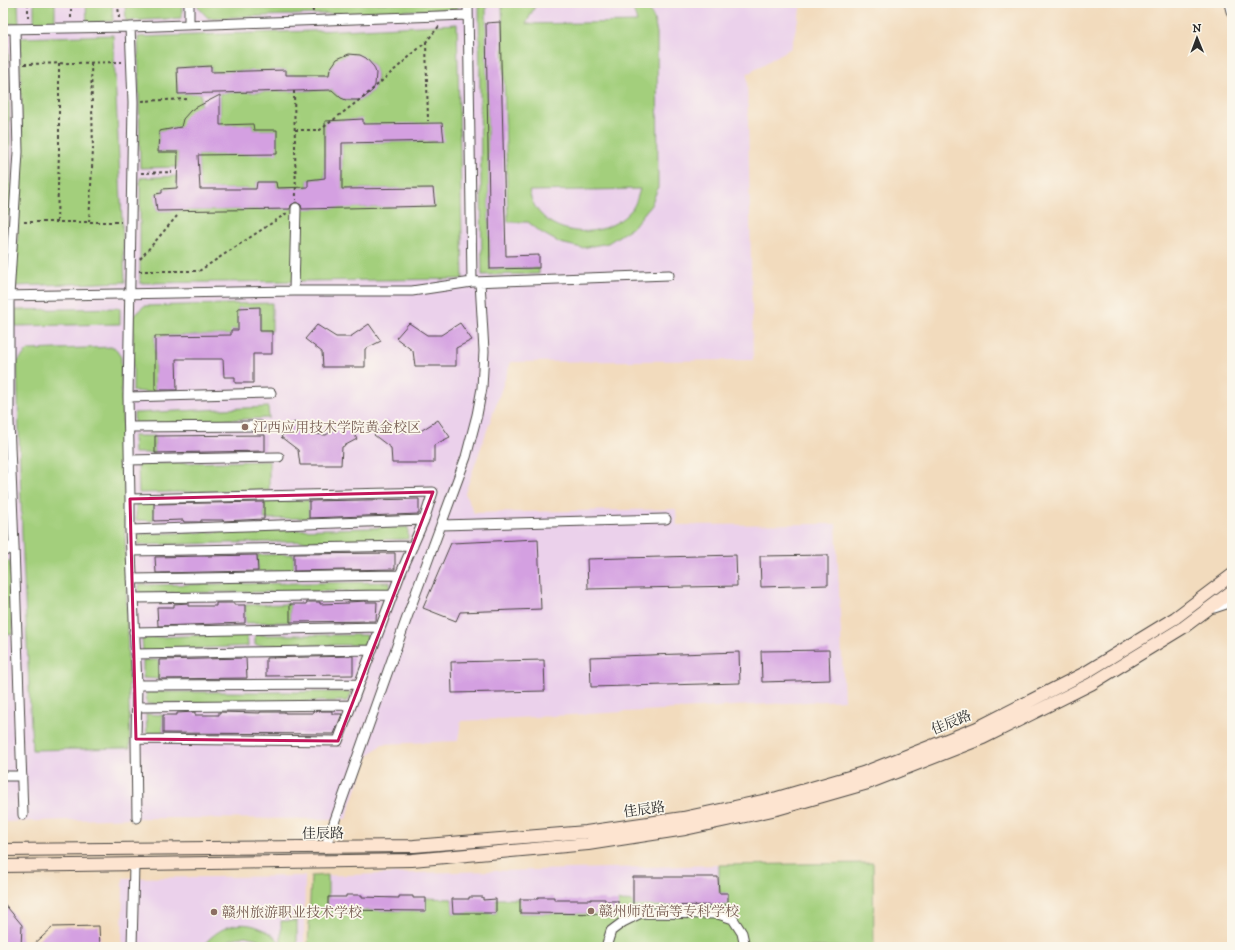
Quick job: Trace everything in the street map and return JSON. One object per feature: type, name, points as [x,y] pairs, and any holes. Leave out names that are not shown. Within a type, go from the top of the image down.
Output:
[{"type":"main road","name":"佳辰路","points":[[3,850],[414,846],[594,831],[683,818],[777,798],[856,775],[977,728],[1085,673],[1176,618],[1232,575]]},
{"type":"main road","name":"佳辰路","points":[[3,866],[412,860],[588,844],[685,829],[777,809],[868,783],[983,738],[1090,684],[1184,627],[1206,610],[1231,600]]},
{"type":"street","points":[[189,3],[189,25]]},
{"type":"street","points":[[325,848],[466,457],[477,415],[482,388],[484,351],[476,282],[468,3]]},
{"type":"street","points":[[1230,3],[1232,11]]},
{"type":"street","points":[[3,29],[130,27],[468,15]]},
{"type":"street","points":[[130,27],[133,102],[128,397],[130,530],[137,685],[136,739],[138,818]]},
{"type":"street","points":[[15,29],[18,152],[6,296],[23,815]]},
{"type":"street","points":[[294,291],[296,208]]},
{"type":"street","points":[[6,296],[294,291],[412,291],[476,282],[669,275]]},
{"type":"street","points":[[128,397],[271,393]]},
{"type":"street","points":[[129,427],[261,426]]},
{"type":"street","points":[[129,460],[278,457]]},
{"type":"street","points":[[130,499],[433,492],[424,520],[400,575],[338,741],[136,739]]},
{"type":"street","points":[[441,525],[666,519]]},
{"type":"street","points":[[130,530],[424,520]]},
{"type":"street","points":[[3,550],[14,546]]},
{"type":"street","points":[[131,551],[413,546]]},
{"type":"street","points":[[132,579],[400,575]]},
{"type":"street","points":[[133,598],[392,596]]},
{"type":"street","points":[[134,632],[380,627]]},
{"type":"street","points":[[135,654],[372,650]]},
{"type":"street","points":[[137,685],[359,684]]},
{"type":"street","points":[[136,707],[351,705]]},
{"type":"street","points":[[3,776],[22,776]]},
{"type":"street","points":[[132,947],[134,865]]},
{"type":"street","points":[[606,947],[612,932],[623,922],[641,913],[718,914],[733,919],[742,933],[745,947]]},
{"type":"path","points":[[28,3],[28,29]]},
{"type":"path","points":[[71,3],[71,28]]},
{"type":"path","points":[[118,3],[120,27]]},
{"type":"path","points":[[295,130],[320,130],[366,95],[426,42],[448,16]]},
{"type":"path","points":[[426,42],[428,122]]},
{"type":"path","points":[[15,65],[132,61]]},
{"type":"path","points":[[89,222],[93,150],[91,62]]},
{"type":"path","points":[[57,222],[59,63]]},
{"type":"path","points":[[129,271],[199,271],[296,208],[294,91]]},
{"type":"path","points":[[133,102],[188,99]]},
{"type":"path","points":[[131,174],[172,172]]},
{"type":"path","points":[[129,271],[177,216]]},
{"type":"path","points":[[13,222],[130,222]]},
{"type":"highlighted area","points":[[433,492],[338,741],[136,739],[130,499]]},
{"type":"shaded area","name":"江西应用技术学院黄金校区","points":[[3,3],[802,3],[791,48],[747,74],[753,360],[511,362],[465,493],[474,513],[676,509],[677,525],[836,524],[844,700],[461,721],[458,741],[382,744],[368,756],[346,819],[138,818],[3,822]]},
{"type":"shaded area","name":"赣州师范高等专科学校","points":[[873,863],[874,947],[308,947],[311,876],[719,865]]},
{"type":"shaded area","name":"赣州旅游职业技术学校","points":[[305,876],[304,947],[122,947],[123,878]]},
{"type":"green space","points":[[3,3],[18,3],[19,24],[3,24]]},
{"type":"green space","points":[[34,3],[55,3],[55,23],[34,23]]},
{"type":"green space","points":[[86,3],[112,3],[113,21],[87,23]]},
{"type":"green space","points":[[125,3],[182,3],[182,18],[126,21]]},
{"type":"green space","points":[[198,3],[457,3],[457,9],[208,18],[198,7]]},
{"type":"green space","points":[[479,3],[486,3],[490,269],[539,268],[539,274],[482,275]]},
{"type":"green space","points":[[502,3],[539,3],[535,6],[526,24],[637,22],[633,8],[628,3],[646,3],[654,19],[657,33],[658,188],[651,205],[633,227],[608,243],[582,248],[560,243],[542,233],[528,222],[508,222]],"holes":[[[640,189],[632,209],[620,220],[606,228],[590,231],[574,231],[559,227],[545,219],[535,207],[529,191]]]},
{"type":"green space","points":[[457,24],[463,279],[140,283],[140,178],[177,176],[177,188],[162,189],[162,193],[156,194],[157,211],[434,206],[432,188],[342,189],[342,143],[443,141],[363,124],[362,119],[325,121],[325,178],[308,180],[308,187],[277,188],[276,182],[257,182],[256,189],[200,189],[198,155],[277,153],[276,130],[254,130],[253,124],[235,125],[220,131],[220,93],[332,90],[337,95],[349,101],[356,101],[366,97],[373,89],[376,78],[375,69],[369,61],[361,56],[352,54],[342,57],[334,63],[329,75],[286,75],[286,70],[211,72],[211,66],[177,68],[178,93],[201,93],[201,105],[181,127],[159,131],[158,152],[178,152],[178,167],[140,168],[138,37],[342,30]]},
{"type":"green space","points":[[113,35],[125,282],[15,286],[22,152],[20,38]]},
{"type":"green space","points":[[3,42],[8,46],[11,209],[8,218],[5,286],[3,286]]},
{"type":"green space","points":[[272,303],[272,331],[260,331],[260,308],[238,308],[238,318],[248,318],[248,330],[232,330],[231,335],[155,336],[155,393],[133,391],[133,316],[144,306]]},
{"type":"green space","points":[[120,308],[120,324],[15,326],[15,310]]},
{"type":"green space","points":[[114,347],[121,357],[130,748],[32,750],[22,536],[17,362],[28,350]]},
{"type":"green space","points":[[3,390],[8,540],[3,540]]},
{"type":"green space","points":[[268,407],[269,418],[134,424],[134,413]]},
{"type":"green space","points":[[133,436],[155,436],[155,453],[134,453]]},
{"type":"green space","points":[[269,461],[269,490],[139,493],[138,464]]},
{"type":"green space","points":[[309,500],[309,518],[264,519],[264,502]]},
{"type":"green space","points":[[136,503],[154,503],[154,521],[136,520]]},
{"type":"green space","points":[[408,527],[408,539],[138,545],[138,534]]},
{"type":"green space","points":[[294,554],[294,571],[258,572],[257,555]]},
{"type":"green space","points":[[10,560],[13,634],[3,635],[3,564]]},
{"type":"green space","points":[[390,582],[390,591],[139,593],[139,585]]},
{"type":"green space","points":[[290,604],[290,622],[245,623],[245,605]]},
{"type":"green space","points":[[247,633],[248,646],[143,651],[142,638]]},
{"type":"green space","points":[[255,635],[367,635],[367,645],[255,645]]},
{"type":"green space","points":[[143,660],[159,660],[159,679],[143,678]]},
{"type":"green space","points":[[146,692],[352,692],[348,701],[147,704]]},
{"type":"green space","points":[[146,714],[163,715],[163,734],[147,735]]},
{"type":"green space","name":"赣州师范高等专科学校","points":[[873,863],[874,947],[308,947],[311,876],[328,875],[328,910],[425,911],[426,898],[452,899],[453,913],[496,913],[496,899],[520,899],[520,913],[617,914],[618,901],[727,905],[727,893],[719,893],[719,865]]},
{"type":"green space","points":[[281,921],[297,921],[297,947],[270,947],[258,939],[245,936],[231,939],[219,947],[202,947],[211,937],[221,930],[241,924],[251,925],[261,929],[281,943]]},
{"type":"building","points":[[500,22],[506,256],[539,255],[539,268],[490,269],[486,23]]},
{"type":"building","points":[[349,54],[360,55],[366,58],[374,67],[376,73],[373,90],[364,98],[359,100],[346,100],[341,98],[332,90],[178,94],[177,68],[211,66],[211,72],[286,70],[286,75],[329,75],[330,69],[337,59]]},
{"type":"building","points":[[220,95],[220,125],[253,124],[254,130],[277,130],[277,154],[198,155],[200,189],[256,189],[257,182],[276,182],[277,188],[308,187],[308,180],[325,178],[325,121],[363,119],[363,124],[442,123],[444,141],[342,143],[342,189],[433,188],[435,206],[302,209],[301,205],[296,202],[291,205],[290,209],[157,211],[155,194],[162,193],[162,189],[177,188],[178,152],[158,152],[159,131],[181,127],[183,119],[191,110]]},
{"type":"building","points":[[260,307],[260,331],[272,331],[272,354],[253,354],[253,383],[235,383],[235,377],[224,377],[223,359],[176,359],[177,390],[155,390],[155,336],[231,335],[231,330],[238,330],[238,308]]},
{"type":"building","points":[[409,323],[427,335],[441,335],[460,323],[472,340],[456,348],[456,366],[415,366],[413,351],[396,338]]},
{"type":"building","points":[[369,324],[381,341],[365,349],[365,367],[323,367],[322,352],[305,339],[317,325],[336,337],[350,337]]},
{"type":"building","points":[[386,420],[405,432],[419,432],[438,420],[450,437],[434,445],[434,463],[392,463],[391,448],[374,435]]},
{"type":"building","points":[[294,422],[313,434],[326,435],[346,422],[357,439],[342,447],[341,465],[300,465],[298,450],[281,437]]},
{"type":"building","points":[[265,435],[265,451],[155,453],[155,436]]},
{"type":"building","points":[[419,499],[419,514],[309,518],[309,501]]},
{"type":"building","points":[[264,502],[264,519],[223,521],[201,520],[201,522],[184,522],[183,520],[154,521],[154,504]]},
{"type":"building","points":[[538,539],[541,609],[460,612],[456,621],[423,608],[451,543]]},
{"type":"building","points":[[395,553],[395,569],[294,571],[294,554]]},
{"type":"building","points":[[257,555],[258,571],[156,573],[155,557]]},
{"type":"building","points":[[736,555],[737,586],[588,589],[587,559]]},
{"type":"building","points":[[828,555],[828,585],[761,587],[760,556]]},
{"type":"building","points":[[366,601],[377,602],[376,621],[290,622],[290,604],[306,604],[307,602],[320,602],[320,604]]},
{"type":"building","points":[[188,603],[188,606],[216,606],[216,603],[234,603],[234,605],[245,605],[245,623],[158,626],[157,607],[174,607],[174,604]]},
{"type":"building","points":[[829,650],[830,680],[762,682],[761,651]]},
{"type":"building","points":[[739,652],[740,683],[591,687],[590,657]]},
{"type":"building","points":[[353,656],[353,675],[266,676],[266,658]]},
{"type":"building","points":[[246,658],[247,678],[159,679],[159,660]]},
{"type":"building","points":[[544,660],[545,691],[452,693],[451,662]]},
{"type":"building","points":[[313,711],[332,711],[332,714],[342,714],[334,734],[163,733],[163,715],[177,715],[177,713],[195,712],[195,715],[219,715],[219,712],[313,713]]},
{"type":"building","points":[[633,877],[718,877],[719,893],[728,893],[728,905],[633,906]]},
{"type":"building","points":[[346,895],[399,898],[399,896],[413,896],[413,898],[426,898],[426,911],[328,910],[328,897],[346,897]]},
{"type":"building","points":[[469,897],[483,897],[483,900],[496,899],[496,913],[453,913],[452,899],[469,899]]},
{"type":"building","points":[[538,897],[554,897],[554,900],[605,899],[605,901],[618,901],[618,914],[520,913],[520,899],[538,899]]},
{"type":"building","points":[[3,902],[22,925],[21,947],[3,947]]},
{"type":"building","points":[[99,926],[100,947],[31,947],[53,927]]},
{"type":"place","name":"江西应用技术学院黄金校区","points":[[245,427]]},
{"type":"place","name":"赣州师范高等专科学校","points":[[591,911]]},
{"type":"place","name":"赣州旅游职业技术学校","points":[[214,912]]}]
